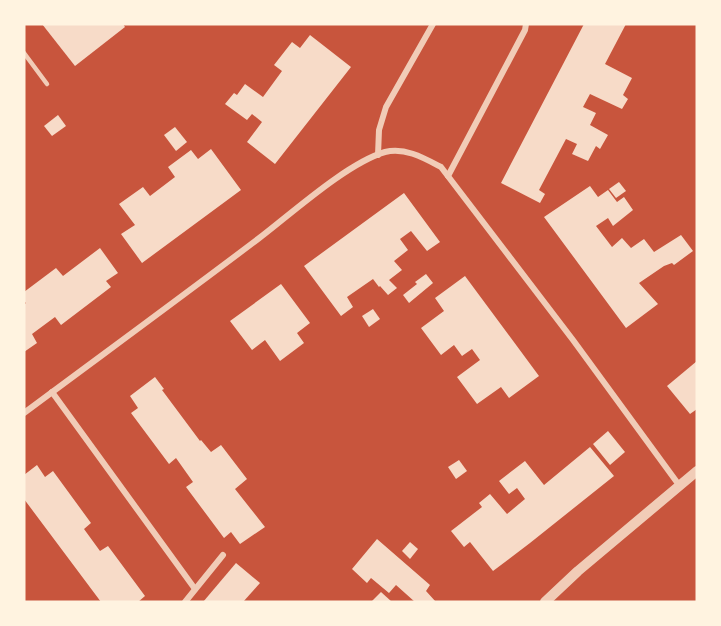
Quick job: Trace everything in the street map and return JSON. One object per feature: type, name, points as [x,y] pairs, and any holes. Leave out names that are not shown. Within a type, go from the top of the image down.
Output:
[{"type":"street","points":[[378,155],[378,130],[386,107],[433,24]]},
{"type":"street","points":[[448,176],[525,30],[526,24]]},
{"type":"street","points":[[24,413],[331,183],[378,155],[387,152],[407,152],[441,167],[573,340],[679,485]]},
{"type":"street","points":[[52,392],[195,589]]},
{"type":"street","points":[[545,602],[578,571],[697,471]]},
{"type":"street","points":[[185,602],[223,555]]},
{"type":"lane","points":[[24,52],[47,84]]},
{"type":"building","points":[[42,24],[123,24],[125,27],[75,66]]},
{"type":"building","points":[[584,24],[626,24],[605,64],[632,78],[623,95],[628,99],[622,109],[590,94],[583,107],[596,113],[590,125],[608,135],[600,149],[596,146],[588,161],[572,154],[577,144],[566,139],[539,190],[545,194],[540,203],[501,183]]},
{"type":"building","points":[[310,35],[351,67],[275,164],[247,142],[262,122],[252,114],[247,120],[225,104],[234,93],[237,95],[245,84],[263,97],[282,71],[274,65],[292,42],[300,48]]},
{"type":"building","points":[[58,115],[66,126],[52,136],[44,126]]},
{"type":"building","points":[[175,127],[187,142],[176,151],[164,135]]},
{"type":"building","points":[[211,149],[241,190],[142,263],[121,234],[135,225],[119,204],[143,187],[150,196],[175,177],[168,167],[191,150],[198,159]]},
{"type":"building","points":[[619,182],[626,191],[616,198],[609,189]]},
{"type":"building","points":[[590,186],[598,197],[608,190],[617,202],[624,197],[633,210],[613,226],[608,218],[596,226],[612,247],[622,238],[631,248],[644,239],[654,252],[681,235],[693,251],[674,265],[672,263],[664,266],[639,283],[658,304],[626,328],[544,217]]},
{"type":"building","points":[[404,193],[440,242],[427,251],[411,231],[400,239],[408,250],[394,261],[402,270],[389,280],[397,288],[388,295],[373,279],[347,297],[353,307],[341,316],[304,266]]},
{"type":"building","points":[[100,248],[118,273],[106,281],[111,287],[61,325],[55,317],[32,334],[37,343],[24,352],[24,305],[26,303],[24,292],[56,268],[63,276]]},
{"type":"building","points":[[426,274],[433,283],[409,303],[403,295]]},
{"type":"building","points":[[465,276],[539,376],[509,398],[501,387],[477,404],[457,377],[480,360],[472,349],[462,356],[454,345],[441,355],[421,328],[444,311],[435,298]]},
{"type":"building","points":[[281,284],[310,323],[297,333],[304,343],[280,361],[265,340],[252,350],[230,321]]},
{"type":"building","points":[[373,309],[380,319],[369,327],[362,316]]},
{"type":"building","points":[[697,361],[697,409],[690,414],[667,386]]},
{"type":"building","points":[[155,377],[200,441],[211,452],[221,445],[247,479],[235,489],[265,527],[240,544],[231,532],[224,538],[186,487],[193,482],[176,458],[169,464],[131,413],[138,408],[130,396]]},
{"type":"building","points":[[608,431],[625,452],[610,465],[593,444]]},
{"type":"building","points":[[590,447],[614,476],[493,571],[470,542],[464,547],[451,531],[482,507],[479,503],[490,494],[507,514],[525,499],[517,488],[509,494],[499,481],[525,461],[544,485]]},
{"type":"building","points":[[459,460],[467,471],[456,479],[448,467]]},
{"type":"building","points":[[37,465],[45,477],[53,471],[91,523],[84,529],[100,551],[108,546],[145,596],[138,602],[101,602],[24,499],[24,475]]},
{"type":"building","points":[[377,539],[430,585],[426,591],[436,602],[415,602],[396,585],[389,593],[371,578],[367,583],[352,569]]},
{"type":"building","points":[[410,542],[418,549],[410,559],[402,551]]},
{"type":"building","points":[[236,563],[260,583],[243,602],[203,602]]},
{"type":"building","points":[[381,592],[392,602],[371,602]]}]
